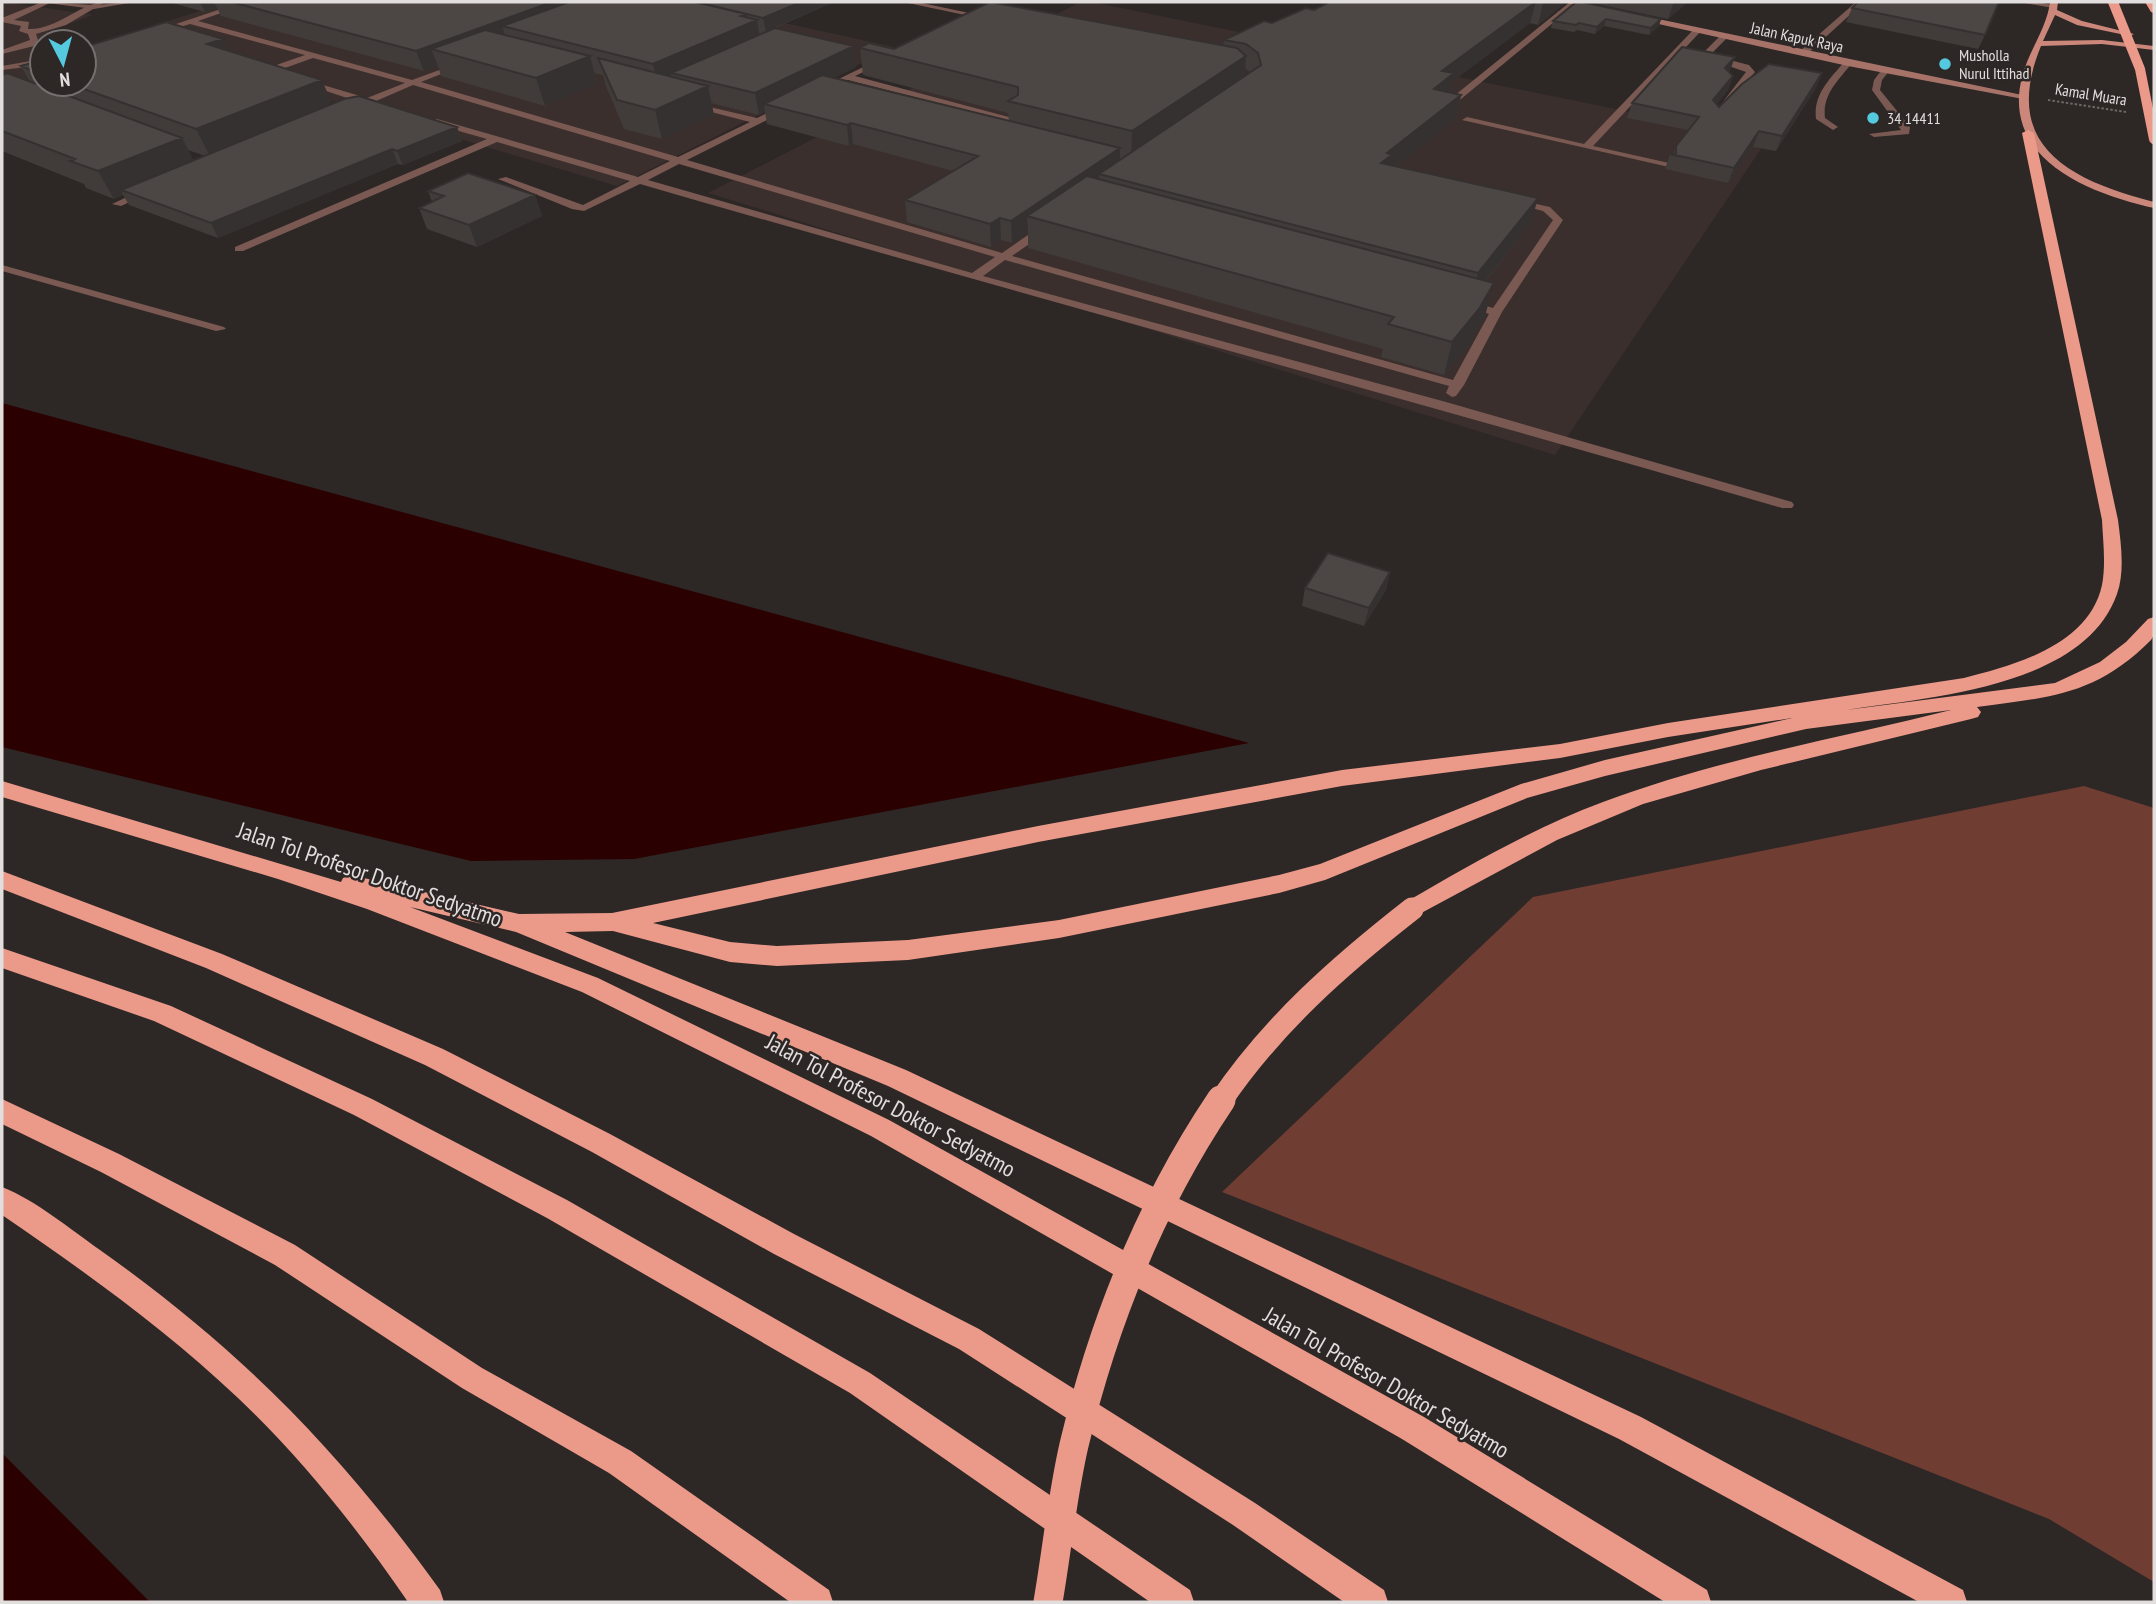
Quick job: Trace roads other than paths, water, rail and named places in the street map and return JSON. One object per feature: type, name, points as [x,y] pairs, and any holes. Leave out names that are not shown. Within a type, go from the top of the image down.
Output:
[{"type":"highway","points":[[2113,2],[2133,40],[2149,103],[2154,139]]},
{"type":"highway","points":[[2149,2],[2154,10]]},
{"type":"highway","points":[[519,923],[612,922],[1038,834],[1342,778],[1560,751],[1668,730],[1964,684],[2010,673],[2045,657],[2073,639],[2099,616],[2109,593],[2113,555],[2110,520],[2028,133]]},
{"type":"highway","points":[[1048,1602],[1074,1446],[1106,1337],[1146,1237],[1193,1145],[1228,1088],[1269,1037],[1345,962],[1412,909],[1531,843],[1636,798],[1769,761],[2060,689],[2106,666],[2135,646],[2154,623]]},
{"type":"highway","points":[[612,922],[730,951],[777,956],[908,950],[1059,929],[1279,884],[1325,871],[1521,792],[1605,768],[1806,722],[2060,689]]},
{"type":"highway","name":"Jalan Tol Profesor Doktor Sedyatmo","points":[[2,789],[280,871],[375,903],[590,985],[880,1128],[1413,1428],[1695,1602]]},
{"type":"highway","points":[[280,871],[381,889],[519,923],[897,1078],[1630,1428],[1951,1602]]},
{"type":"highway","points":[[2,880],[214,961],[434,1056],[601,1143],[784,1244],[970,1339],[1244,1514],[1372,1602]]},
{"type":"highway","points":[[2,958],[162,1013],[363,1107],[557,1209],[860,1383],[1178,1602]]},
{"type":"highway","points":[[2,1111],[110,1163],[285,1255],[472,1378],[620,1462],[817,1602]]},
{"type":"highway","points":[[2,1200],[113,1275],[209,1353],[281,1420],[346,1494],[428,1602]]},
{"type":"main road","points":[[1570,2],[1611,11]]},
{"type":"main road","points":[[2136,35],[2080,23],[2053,6],[2024,86],[2023,96],[2028,133],[2042,153],[2067,172],[2112,193],[2154,205]]},
{"type":"main road","name":"Jalan Kapuk Raya","points":[[1623,14],[1848,63],[2023,96]]},
{"type":"main road","points":[[2039,44],[2102,42],[2154,48]]},
{"type":"street","points":[[2,10],[35,2]]},
{"type":"street","points":[[3,20],[46,2],[131,2]]},
{"type":"street","points":[[164,38],[153,34],[250,2]]},
{"type":"street","points":[[907,2],[998,20]]},
{"type":"street","points":[[1452,102],[1570,2]]},
{"type":"street","points":[[1803,53],[1860,2]]},
{"type":"street","points":[[2023,2],[2053,6]]},
{"type":"street","points":[[48,28],[82,15],[98,4]]},
{"type":"street","points":[[960,21],[989,6]]},
{"type":"street","points":[[3,20],[26,24],[23,31],[28,32]]},
{"type":"street","points":[[190,21],[411,82],[1002,256],[1458,385]]},
{"type":"street","points":[[1586,147],[1698,30]]},
{"type":"street","points":[[1722,108],[1751,72],[1746,67],[1704,56],[1725,36]]},
{"type":"street","points":[[2,52],[28,45]]},
{"type":"street","points":[[268,71],[313,55]]},
{"type":"street","points":[[812,94],[887,57]]},
{"type":"street","points":[[354,107],[469,60]]},
{"type":"street","points":[[862,60],[875,63]]},
{"type":"street","points":[[1833,127],[1821,119],[1818,106],[1822,96],[1848,63]]},
{"type":"street","points":[[2,68],[28,64]]},
{"type":"street","points":[[254,66],[280,75]]},
{"type":"street","points":[[1874,134],[1906,132],[1876,90],[1878,80],[1886,70]]},
{"type":"street","points":[[848,76],[1016,120],[994,132],[1007,136]]},
{"type":"street","points":[[292,78],[393,109]]},
{"type":"street","points":[[823,89],[836,92]]},
{"type":"street","points":[[503,179],[584,208],[802,100]]},
{"type":"street","points":[[684,102],[758,121]]},
{"type":"street","points":[[431,120],[974,277],[1442,405],[1787,505]]},
{"type":"street","points":[[1466,120],[1666,165]]},
{"type":"street","points":[[239,249],[496,139]]},
{"type":"street","points":[[117,204],[152,189]]},
{"type":"street","points":[[1442,405],[1458,385],[1496,312],[1558,220],[1546,209],[1496,198]]},
{"type":"street","points":[[974,277],[1054,222]]},
{"type":"street","points":[[2,268],[220,329]]},
{"type":"street","points":[[1457,301],[1496,312]]},
{"type":"place","name":"Musholla Nurul Ittihad","points":[[1945,64]]},
{"type":"place","name":"34 14411","points":[[1873,118]]}]
